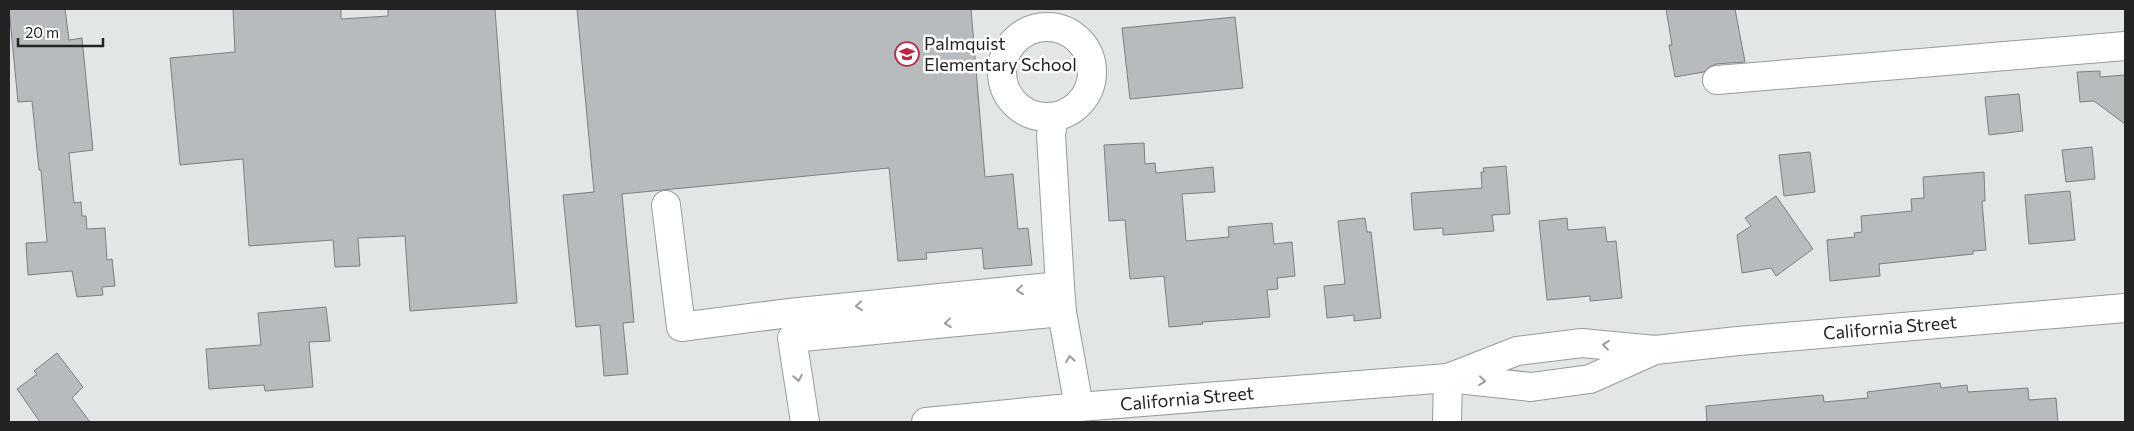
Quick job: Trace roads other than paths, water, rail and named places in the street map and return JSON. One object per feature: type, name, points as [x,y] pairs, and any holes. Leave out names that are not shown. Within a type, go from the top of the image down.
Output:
[{"type":"main road","points":[[1717,80],[2125,46]]},
{"type":"main road","points":[[1054,117],[1050,136],[1061,299],[1079,407]]},
{"type":"main road","points":[[666,205],[680,327],[791,325],[1061,299]]},
{"type":"main road","name":"California Street","points":[[1448,378],[1517,351],[1582,343],[1655,350],[1738,341],[2125,308]]},
{"type":"main road","points":[[791,325],[805,422]]},
{"type":"main road","name":"California Street","points":[[926,422],[1079,407],[1448,378],[1531,387],[1590,379],[1655,350]]},
{"type":"main road","points":[[1447,422],[1448,378]]},
{"type":"place","name":"Palmquist Elementary School","points":[[907,54]]}]
